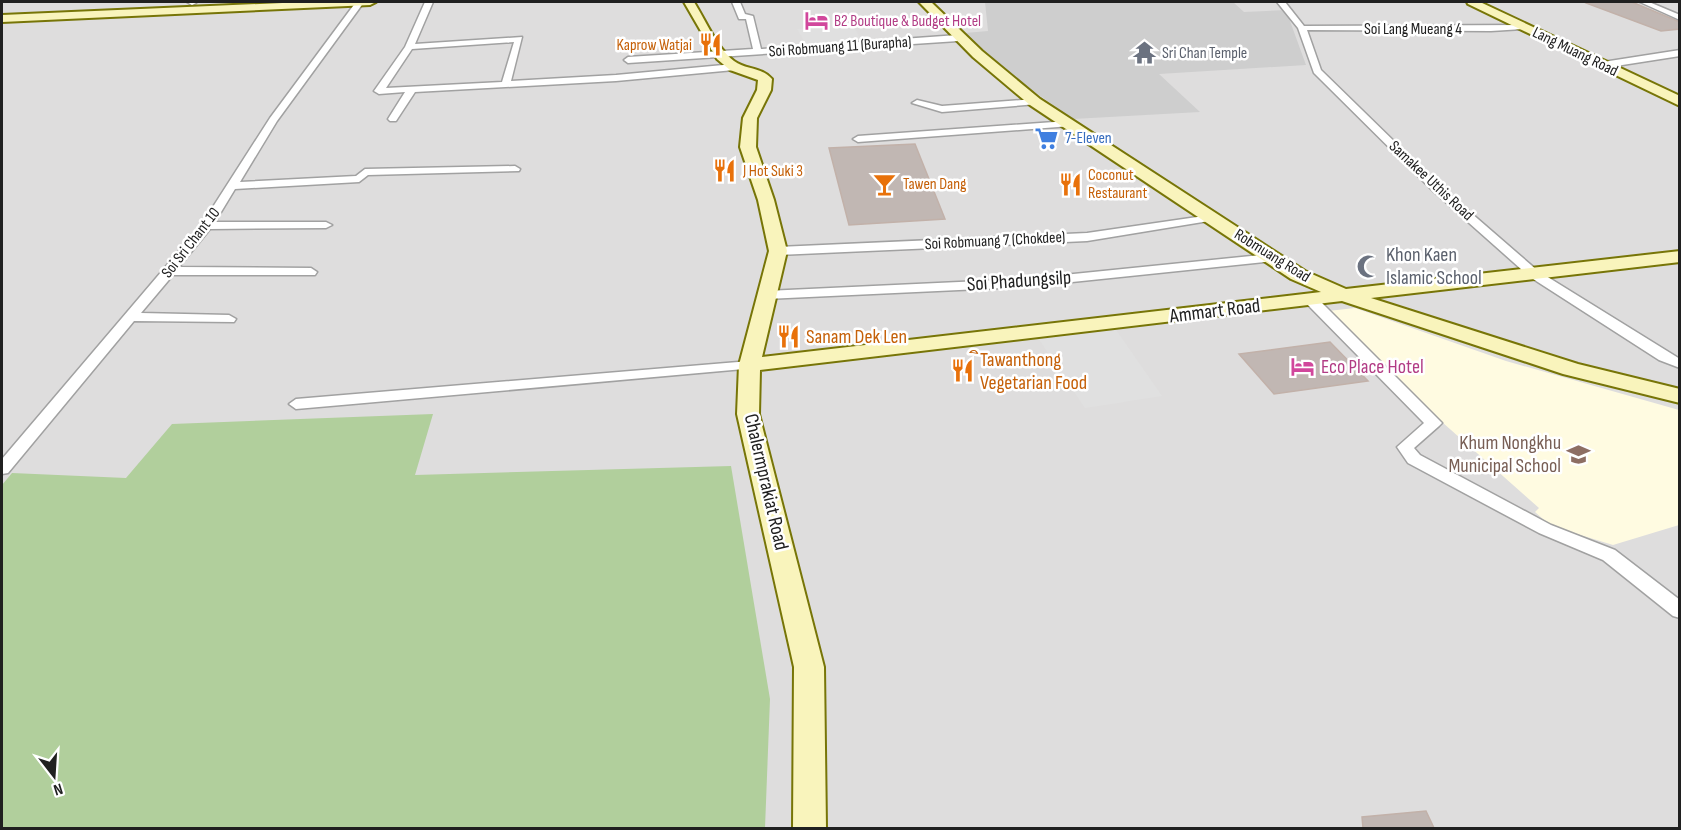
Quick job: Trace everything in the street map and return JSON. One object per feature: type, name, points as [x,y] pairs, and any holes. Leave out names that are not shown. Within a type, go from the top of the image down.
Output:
[{"type":"street","points":[[2,12],[223,2]]},
{"type":"street","name":"Soi Sri Chant 10","points":[[2,469],[207,226],[273,120],[360,2]]},
{"type":"street","points":[[2,19],[369,2]]},
{"type":"street","points":[[429,2],[409,46],[379,91],[506,82],[616,78],[728,61]]},
{"type":"street","points":[[688,2],[728,61]]},
{"type":"street","points":[[736,2],[742,17],[749,16],[758,52]]},
{"type":"street","name":"Robmuang Road","points":[[925,2],[958,38],[997,73],[1035,102],[1298,275],[1345,296],[1571,369],[1680,396]]},
{"type":"street","name":"Samakee Uthis Road","points":[[1281,2],[1302,28],[1317,71],[1437,189],[1534,274],[1664,357],[1680,364]]},
{"type":"street","points":[[1473,2],[1503,2]]},
{"type":"street","name":"Lang Muang Road","points":[[1473,2],[1680,102]]},
{"type":"street","points":[[1644,2],[1680,18]]},
{"type":"street","points":[[57,16],[68,9]]},
{"type":"street","name":"Soi Lang Mueang 4","points":[[1302,28],[1491,29],[1523,27]]},
{"type":"street","name":"Soi Robmuang 11 (Burapha)","points":[[728,61],[758,52],[958,38]]},
{"type":"street","points":[[409,46],[519,39],[506,82]]},
{"type":"street","points":[[1603,66],[1680,53]]},
{"type":"street","points":[[628,60],[728,61]]},
{"type":"street","name":"Chalermprakiat Road","points":[[728,61],[753,70],[765,79],[764,90],[750,118],[748,147],[766,200],[778,251],[750,365],[748,414],[809,667],[809,828]]},
{"type":"street","points":[[393,119],[412,89]]},
{"type":"street","points":[[916,103],[942,109],[1035,102]]},
{"type":"street","points":[[858,139],[1068,124]]},
{"type":"street","points":[[234,186],[359,179],[364,172],[515,169]]},
{"type":"street","name":"Soi Robmuang 7 (Chokdee)","points":[[778,251],[1087,237],[1211,218]]},
{"type":"street","points":[[207,226],[326,225]]},
{"type":"street","name":"Ammart Road","points":[[750,365],[1680,256]]},
{"type":"street","name":"Soi Phadungsilp","points":[[766,296],[1024,282],[1271,258]]},
{"type":"street","points":[[169,271],[311,272]]},
{"type":"street","points":[[1310,299],[1434,423],[1405,447],[1414,459],[1545,530],[1610,555],[1680,611]]},
{"type":"street","points":[[130,317],[229,319]]},
{"type":"street","points":[[296,404],[484,390],[595,377],[750,365]]},
{"type":"shaded area","points":[[2,2],[1679,2],[1679,828],[2,828]]},
{"type":"shaded area","name":"Sri Chan Temple","points":[[985,2],[1233,2],[1244,12],[1286,10],[1306,65],[1159,74],[1200,112],[1073,119],[1012,76],[965,33],[988,31]]},
{"type":"shaded area","points":[[853,25],[861,40],[806,44],[797,29]]},
{"type":"shaded area","name":"Khum Nongkhu Municipal School","points":[[1355,308],[1506,361],[1679,410],[1679,525],[1613,545],[1551,526],[1535,512],[1539,508],[1398,383],[1328,311]]},
{"type":"shaded area","points":[[1114,327],[1162,396],[1085,408],[1038,338]]},
{"type":"green space","points":[[433,414],[415,475],[731,466],[770,699],[765,828],[2,828],[2,485],[12,473],[126,478],[172,424]]},
{"type":"building","points":[[1587,2],[1632,2],[1680,22],[1680,29],[1661,31]]},
{"type":"building","name":"Tawen Dang","points":[[915,144],[945,219],[849,225],[829,148]]},
{"type":"building","name":"Eco Place Hotel","points":[[1330,342],[1368,381],[1274,394],[1239,354]]},
{"type":"building","points":[[1426,811],[1434,828],[1363,828],[1362,817]]},
{"type":"place","name":"B2 Boutique & Budget Hotel","points":[[816,21]]},
{"type":"place","name":"Kaprow Watjai","points":[[710,45]]},
{"type":"place","name":"Sri Chan Temple","points":[[1144,53]]},
{"type":"place","name":"7-Eleven","points":[[1047,138]]},
{"type":"place","name":"J Hot Suki 3","points":[[725,171]]},
{"type":"place","name":"Tawen Dang","points":[[885,184]]},
{"type":"place","name":"Coconut Restaurant","points":[[1070,184]]},
{"type":"place","name":"Khon Kaen Islamic School","points":[[1368,266]]},
{"type":"place","name":"Sanam Dek Len","points":[[788,337]]},
{"type":"place","name":"Eco Place Hotel","points":[[1303,367]]},
{"type":"place","name":"ิTawanthong Vegetarian Food","points":[[962,371]]},
{"type":"place","name":"Khum Nongkhu Municipal School","points":[[1579,455]]}]
